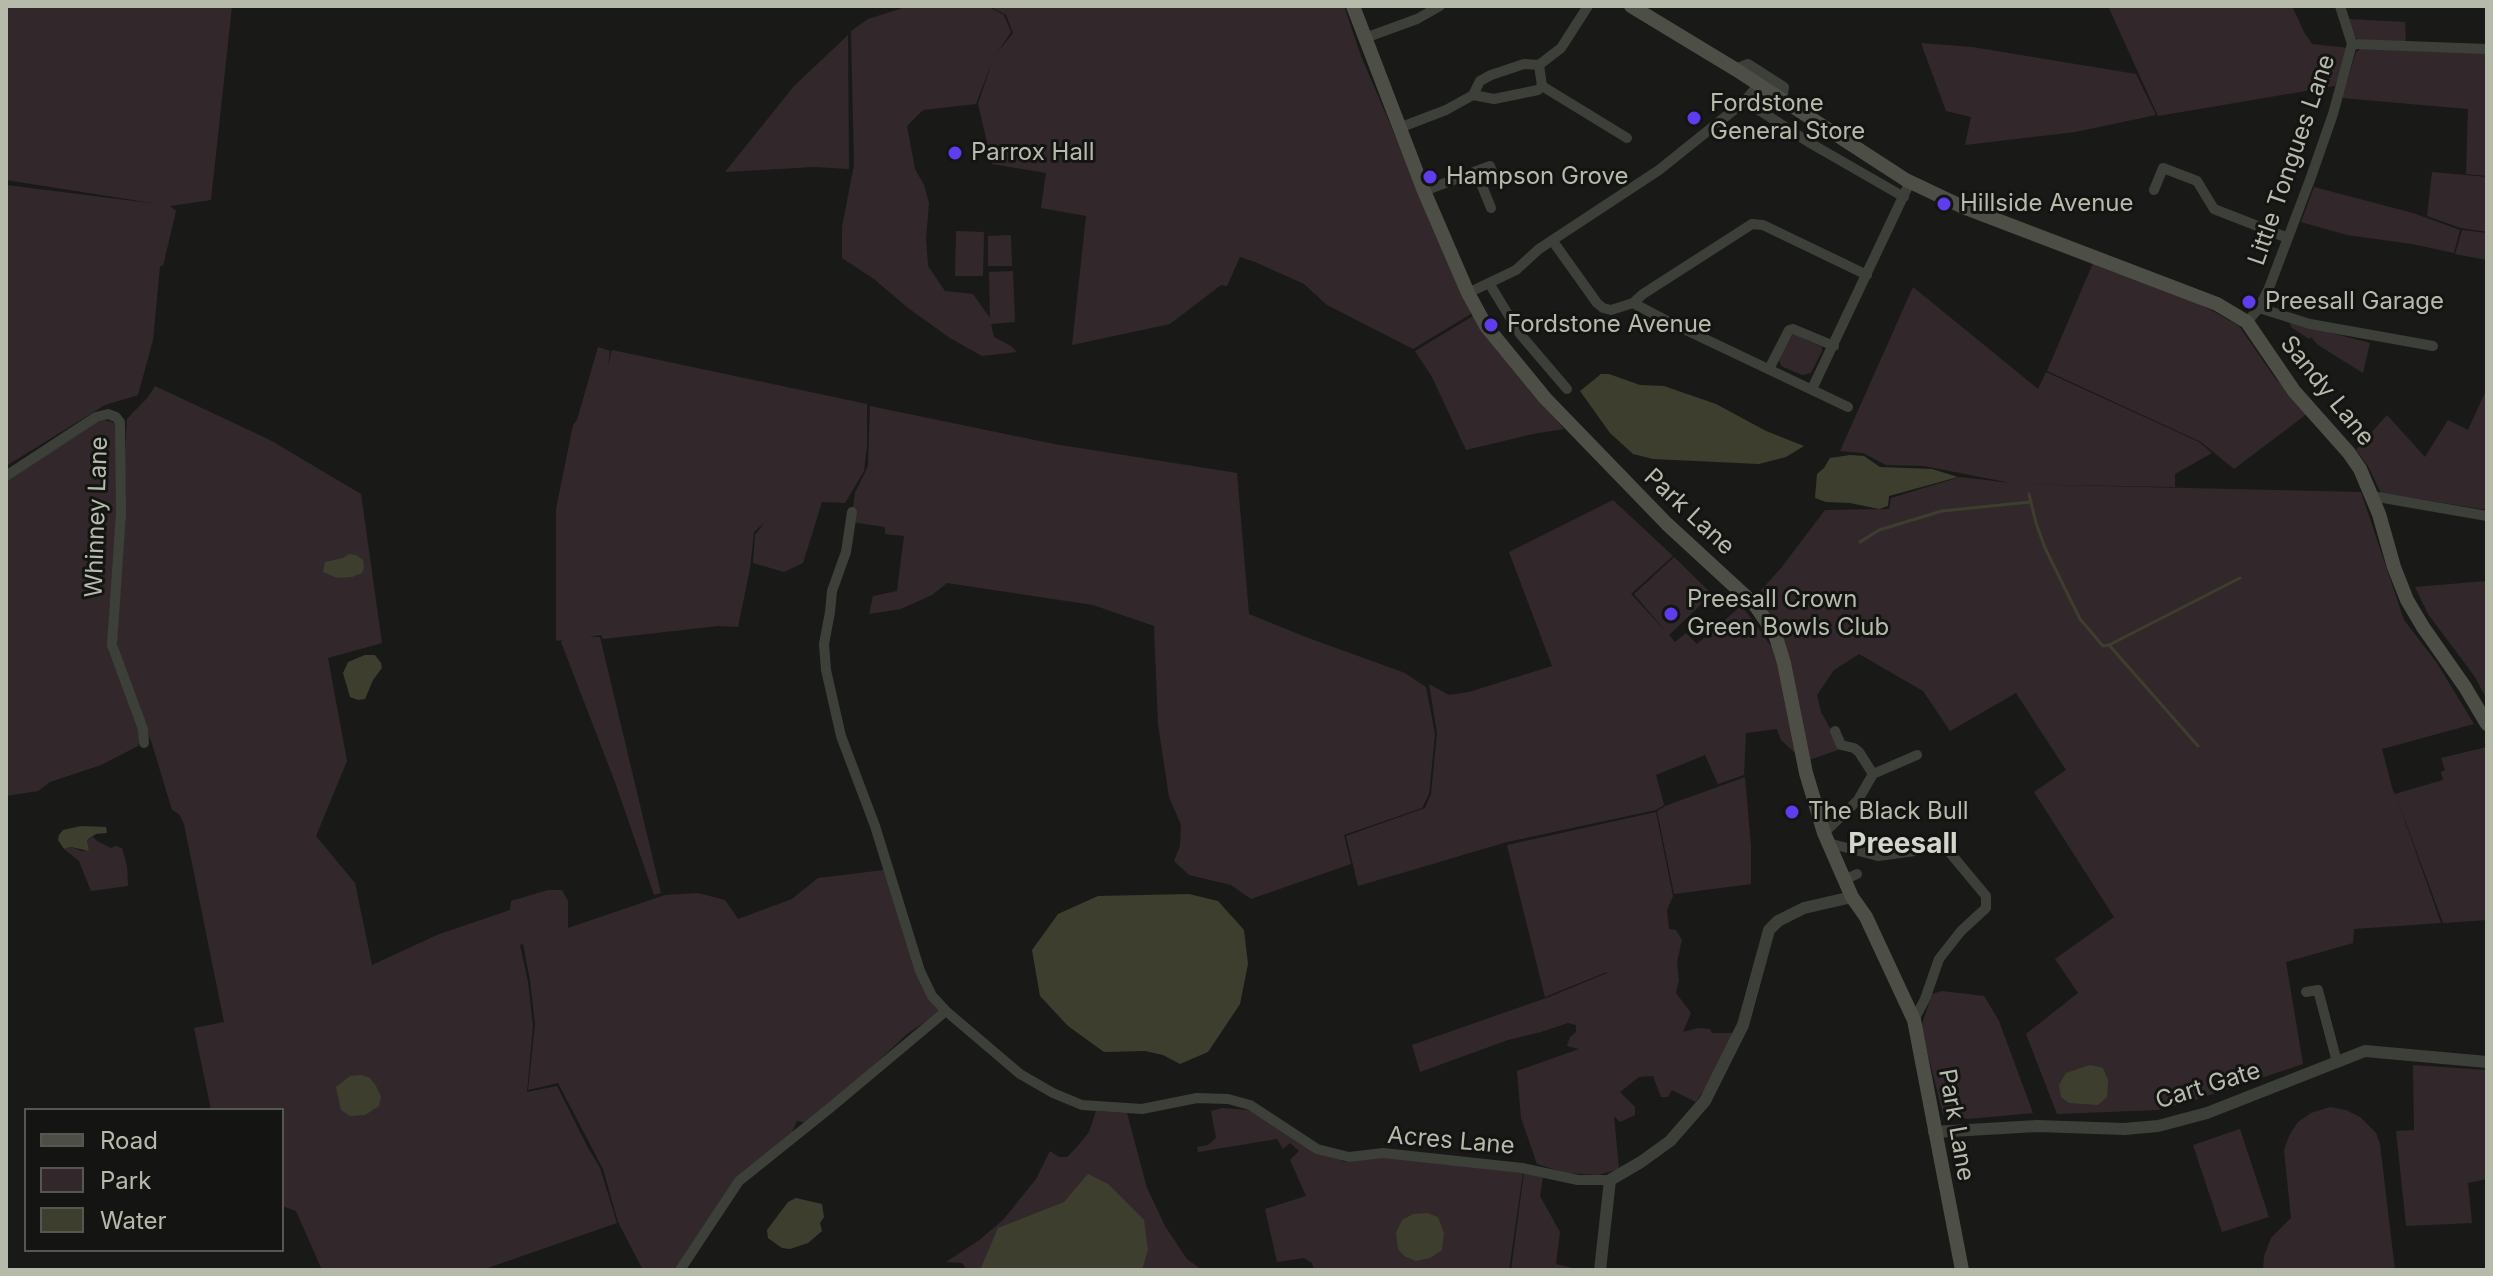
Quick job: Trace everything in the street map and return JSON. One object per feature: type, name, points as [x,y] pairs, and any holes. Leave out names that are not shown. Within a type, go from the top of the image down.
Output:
[{"type":"main road","name":"Park Lane","points":[[1353,6],[1424,191],[1468,293],[1492,335],[1545,398],[1667,524],[1755,605],[1771,626],[1781,648],[1806,773],[1826,838],[1850,877],[1852,897],[1866,917],[1914,1020],[1962,1270]]},
{"type":"main road","name":"Sandy Lane","points":[[1631,6],[1910,182],[1963,207],[2217,304],[2247,322],[2294,391],[2355,461],[2372,496],[2407,600],[2487,724]]},
{"type":"street","points":[[1365,38],[1417,19],[1440,6]]},
{"type":"street","points":[[1399,128],[1446,110],[1473,95],[1480,81],[1491,75],[1524,64],[1539,65],[1561,48],[1588,6]]},
{"type":"street","name":"Little Tongues Lane","points":[[2247,322],[2259,308],[2329,125],[2352,44],[2340,6]]},
{"type":"street","points":[[2352,44],[2487,49]]},
{"type":"street","points":[[1735,69],[1748,64],[1784,87],[1782,101]]},
{"type":"street","points":[[1539,65],[1542,86]]},
{"type":"street","points":[[1468,293],[1516,270],[1530,255],[1659,170],[1745,101],[1758,85]]},
{"type":"street","points":[[1473,95],[1506,98],[1529,93],[1542,86]]},
{"type":"street","points":[[1542,86],[1627,138]]},
{"type":"street","points":[[1745,101],[1904,197]]},
{"type":"street","points":[[1424,191],[1490,166],[1494,176]]},
{"type":"street","points":[[2154,190],[2163,168],[2197,181],[2214,209],[2288,238]]},
{"type":"street","points":[[1476,171],[1491,208]]},
{"type":"street","points":[[1812,389],[1910,182]]},
{"type":"street","points":[[1552,240],[1603,308],[1611,310],[1633,303],[1752,224],[1763,225],[1867,275]]},
{"type":"street","points":[[1489,283],[1520,334],[1567,389]]},
{"type":"street","points":[[1633,303],[1848,407]]},
{"type":"street","points":[[2259,308],[2310,324],[2433,346]]},
{"type":"street","points":[[1769,369],[1789,330],[1834,346]]},
{"type":"street","name":"Whinney Lane","points":[[6,476],[96,417],[108,414],[120,422],[121,513],[112,645],[143,729],[144,743]]},
{"type":"street","points":[[2372,496],[2487,516]]},
{"type":"street","name":"Acres Lane","points":[[852,512],[846,552],[832,591],[824,644],[826,670],[841,736],[875,826],[920,971],[932,996],[946,1011],[1020,1074],[1082,1105],[1142,1109],[1197,1098],[1228,1099],[1250,1105],[1317,1149],[1349,1157],[1383,1153],[1522,1168],[1578,1180],[1610,1180]]},
{"type":"street","points":[[1835,731],[1841,745],[1859,752],[1873,774]]},
{"type":"street","points":[[1914,1020],[1939,959],[1961,931],[1986,908],[1986,896],[1940,844],[1878,856],[1826,838],[1858,800],[1873,774],[1917,755]]},
{"type":"street","points":[[1600,1270],[1610,1180],[1670,1141],[1705,1101],[1743,1025],[1769,930],[1804,908],[1852,897]]},
{"type":"street","points":[[2306,992],[2318,990],[2337,1062]]},
{"type":"street","points":[[680,1270],[739,1181],[946,1011]]},
{"type":"street","name":"Cart Gate","points":[[1934,1132],[2037,1126],[2124,1129],[2158,1126],[2207,1113],[2365,1051],[2487,1062]]},
{"type":"green space","points":[[6,6],[232,6],[211,200],[170,206],[176,211],[163,266],[160,266],[153,340],[138,395],[105,405],[6,466],[6,185],[158,204],[6,180]]},
{"type":"green space","points":[[909,6],[987,6],[1004,15],[1011,32],[997,53],[1013,33],[1006,15],[993,6],[1344,6],[1361,56],[1471,314],[1413,349],[1327,305],[1304,284],[1240,257],[1227,286],[1221,285],[1170,324],[1072,345],[1086,216],[1041,208],[1046,173],[992,164],[978,104],[994,56],[976,104],[923,110],[907,126],[915,169],[929,203],[926,238],[928,266],[945,291],[973,294],[990,318],[989,272],[1013,271],[1015,322],[991,324],[994,337],[1017,352],[982,356],[950,338],[842,258],[842,227],[854,165],[851,31],[868,19]]},
{"type":"green space","points":[[2108,6],[2292,6],[2312,44],[2349,48],[2335,86],[2158,116]]},
{"type":"green space","points":[[2348,19],[2405,22],[2406,43],[2361,41],[2354,37]]},
{"type":"green space","points":[[848,35],[849,169],[814,167],[725,172],[794,86]]},
{"type":"green space","points":[[1921,43],[1972,47],[2136,74],[2156,115],[2075,132],[1965,145],[1971,117],[1946,111]]},
{"type":"green space","points":[[2361,49],[2487,53],[2487,176],[2466,174],[2468,109],[2342,98],[2356,52]]},
{"type":"green space","points":[[2432,172],[2487,177],[2487,232],[2461,228],[2427,216]]},
{"type":"green space","points":[[2314,187],[2413,213],[2460,230],[2454,253],[2347,235],[2301,222]]},
{"type":"green space","points":[[2462,230],[2487,233],[2487,260],[2455,254]]},
{"type":"green space","points":[[956,231],[984,232],[983,276],[955,276]]},
{"type":"green space","points":[[1011,235],[1012,266],[988,266],[988,236]]},
{"type":"green space","points":[[2093,263],[2170,291],[2239,326],[2275,378],[2308,413],[2234,469],[2201,442],[2047,371]]},
{"type":"green space","points":[[1913,287],[2038,389],[2046,372],[2199,442],[2212,453],[2175,474],[2175,487],[2014,484],[2361,492],[2404,620],[2437,663],[2474,724],[2382,749],[2393,791],[2395,794],[2443,780],[2441,772],[2445,770],[2441,758],[2487,747],[2487,920],[2443,923],[2396,796],[2441,923],[2354,929],[2353,943],[2286,962],[2303,1064],[2158,1110],[2057,1114],[2026,1034],[2078,993],[2055,959],[2114,917],[2034,792],[2066,770],[2016,693],[1950,731],[1923,691],[1859,654],[1834,670],[1817,695],[1838,750],[1809,760],[1755,597],[1825,510],[1889,509],[1891,498],[1960,477],[2011,483],[1924,466],[1886,465],[1863,453],[1840,451]]},
{"type":"green space","points":[[1473,316],[1564,429],[1466,450],[1432,377],[1415,351]]},
{"type":"green space","points":[[2290,322],[2370,343],[2363,373],[2291,327]]},
{"type":"green space","points":[[1793,334],[1822,347],[1811,373],[1802,375],[1781,366],[1779,360]]},
{"type":"green space","points":[[598,347],[610,351],[608,365],[612,350],[867,404],[864,471],[845,503],[822,502],[803,563],[784,572],[753,563],[755,535],[765,522],[754,532],[738,627],[718,626],[603,639],[601,635],[589,637],[600,637],[661,893],[654,895],[561,642],[563,640],[556,641],[556,509],[573,425]]},
{"type":"green space","points":[[155,386],[270,440],[361,494],[382,643],[328,658],[347,761],[316,836],[355,883],[372,965],[437,935],[510,910],[511,901],[548,890],[562,890],[568,901],[568,928],[665,895],[698,893],[725,900],[738,919],[792,899],[818,878],[884,870],[940,1012],[907,1034],[854,1084],[806,1123],[797,1121],[789,1139],[732,1185],[678,1270],[643,1270],[618,1222],[603,1169],[558,1083],[528,1090],[535,1024],[523,944],[520,945],[533,1026],[527,1092],[557,1086],[600,1168],[617,1223],[482,1270],[322,1270],[296,1211],[284,1207],[284,1108],[211,1108],[194,1028],[224,1022],[184,824],[179,814],[172,810],[119,653],[115,629],[127,419]]},
{"type":"green space","points":[[2487,388],[2487,510],[2381,493],[2356,450],[2387,415],[2425,457],[2448,420],[2468,430]]},
{"type":"green space","points":[[870,406],[1054,444],[1237,473],[1249,614],[1405,673],[1426,687],[1435,734],[1429,794],[1422,808],[1344,835],[1351,864],[1251,899],[1231,885],[1189,875],[1174,861],[1180,846],[1181,825],[1169,797],[1158,724],[1154,626],[1093,605],[947,583],[932,595],[901,609],[869,614],[873,596],[897,591],[904,536],[885,534],[885,527],[851,522],[855,493],[868,466]]},
{"type":"green space","points":[[104,420],[118,424],[123,442],[110,646],[141,733],[138,746],[101,765],[50,782],[38,791],[6,796],[6,482],[69,437]]},
{"type":"green space","points":[[1613,500],[1673,556],[1631,594],[1668,634],[1634,594],[1674,557],[1712,594],[1669,635],[1675,642],[1686,633],[1697,644],[1741,606],[1752,619],[1779,658],[1796,754],[1781,740],[1777,729],[1746,733],[1744,775],[1718,784],[1705,755],[1656,775],[1664,805],[1656,810],[1507,842],[1358,886],[1346,836],[1425,808],[1431,794],[1437,733],[1429,684],[1449,695],[1469,692],[1552,666],[1509,552]]},
{"type":"green space","points":[[2487,581],[2487,700],[2475,677],[2428,614],[2415,587]]},
{"type":"green space","points":[[1745,777],[1751,884],[1674,894],[1657,811]]},
{"type":"green space","points":[[1656,812],[1673,896],[1667,910],[1669,929],[1676,930],[1682,940],[1677,962],[1679,980],[1676,993],[1691,1013],[1683,1032],[1698,1028],[1710,1029],[1712,1033],[1734,1033],[1715,1073],[1696,1102],[1672,1090],[1668,1097],[1661,1097],[1653,1076],[1639,1077],[1620,1092],[1635,1107],[1635,1115],[1620,1122],[1614,1116],[1619,1169],[1598,1175],[1566,1173],[1537,1164],[1521,1118],[1517,1071],[1579,1049],[1567,1046],[1576,1032],[1576,1025],[1568,1023],[1508,1040],[1420,1072],[1412,1045],[1549,997],[1607,973],[1545,997],[1507,845]]},
{"type":"green space","points":[[93,837],[111,848],[122,848],[128,886],[91,891],[79,861],[64,849],[89,850],[87,840]]},
{"type":"green space","points":[[1942,991],[1984,996],[1999,1021],[2033,1113],[1968,1119],[1943,1114],[1921,1027],[1932,994]]},
{"type":"green space","points":[[2413,1065],[2487,1070],[2487,1179],[2468,1183],[2472,1223],[2406,1226],[2396,1131],[2414,1130]]},
{"type":"green space","points":[[2330,1107],[2360,1117],[2376,1133],[2380,1144],[2395,1270],[2263,1270],[2264,1256],[2271,1238],[2291,1218],[2284,1150],[2289,1136],[2298,1122],[2311,1113]]},
{"type":"green space","points":[[1222,1108],[1248,1110],[1303,1146],[1343,1162],[1389,1157],[1523,1173],[1509,1270],[1314,1270],[1312,1263],[1304,1258],[1277,1262],[1265,1209],[1306,1196],[1290,1160],[1299,1151],[1290,1143],[1283,1149],[1277,1139],[1198,1152],[1197,1147],[1208,1145],[1216,1138],[1211,1111]]},
{"type":"green space","points":[[1096,1111],[1127,1113],[1147,1188],[1165,1226],[1187,1259],[1202,1270],[967,1270],[962,1263],[946,1262],[1003,1220],[1036,1179],[1050,1151],[1059,1157],[1067,1157],[1076,1148],[1089,1132]]},
{"type":"green space","points":[[2240,1129],[2269,1217],[2222,1232],[2193,1145]]},
{"type":"green space","points":[[1524,1173],[1543,1177],[1540,1196],[1560,1232],[1556,1264],[1580,1270],[1511,1270]]},
{"type":"water","points":[[1601,374],[1640,385],[1664,386],[1716,404],[1766,431],[1804,446],[1786,457],[1759,464],[1653,459],[1633,454],[1610,433],[1580,391]]},
{"type":"water","points":[[1864,456],[1880,467],[1932,469],[1958,477],[1889,496],[1888,506],[1879,509],[1815,498],[1817,474],[1830,458]]},
{"type":"water","points":[[349,554],[363,560],[362,573],[337,578],[323,572],[325,562]]},
{"type":"water","points":[[365,655],[375,655],[382,668],[365,699],[358,700],[350,697],[343,673],[348,662]]},
{"type":"water","points":[[81,826],[106,827],[107,833],[96,834],[87,840],[89,851],[71,847],[64,849],[58,840],[59,835],[63,830]]},
{"type":"water","points":[[1189,894],[1218,901],[1244,930],[1248,964],[1240,1004],[1208,1052],[1180,1064],[1163,1055],[1145,1051],[1104,1052],[1068,1026],[1040,996],[1032,950],[1058,914],[1098,896]]},
{"type":"water","points":[[2090,1065],[2103,1068],[2108,1080],[2107,1097],[2098,1105],[2069,1103],[2061,1097],[2059,1085],[2066,1073]]},
{"type":"water","points":[[350,1076],[370,1078],[376,1086],[381,1097],[379,1106],[365,1115],[350,1116],[341,1110],[336,1087]]},
{"type":"water","points":[[1088,1174],[1108,1184],[1144,1220],[1148,1250],[1142,1270],[980,1270],[998,1228],[1064,1202]]},
{"type":"water","points":[[796,1198],[822,1204],[822,1231],[808,1243],[790,1249],[782,1248],[768,1238],[767,1230],[788,1202]]},
{"type":"water","points":[[1427,1213],[1438,1217],[1444,1233],[1442,1250],[1430,1258],[1416,1261],[1404,1256],[1398,1249],[1396,1233],[1402,1220],[1413,1214]]},
{"type":"waterway","points":[[2029,494],[2045,548],[2080,619],[2103,646],[2109,645],[2198,746]]},
{"type":"waterway","points":[[1860,542],[1879,530],[1942,511],[2030,502]]},
{"type":"waterway","points":[[2109,645],[2240,578]]},
{"type":"place","name":"Fordstone General Store","points":[[1694,118]]},
{"type":"place","name":"Parrox Hall","points":[[955,153]]},
{"type":"place","name":"Hampson Grove","points":[[1430,177]]},
{"type":"place","name":"Hillside Avenue","points":[[1944,204]]},
{"type":"place","name":"Preesall Garage","points":[[2249,302]]},
{"type":"place","name":"Fordstone Avenue","points":[[1491,325]]},
{"type":"place","name":"Preesall Crown Green Bowls Club","points":[[1671,614]]},
{"type":"place","name":"The Black Bull","points":[[1792,812]]},
{"type":"district","name":"Preesall","points":[[1903,845]]}]
